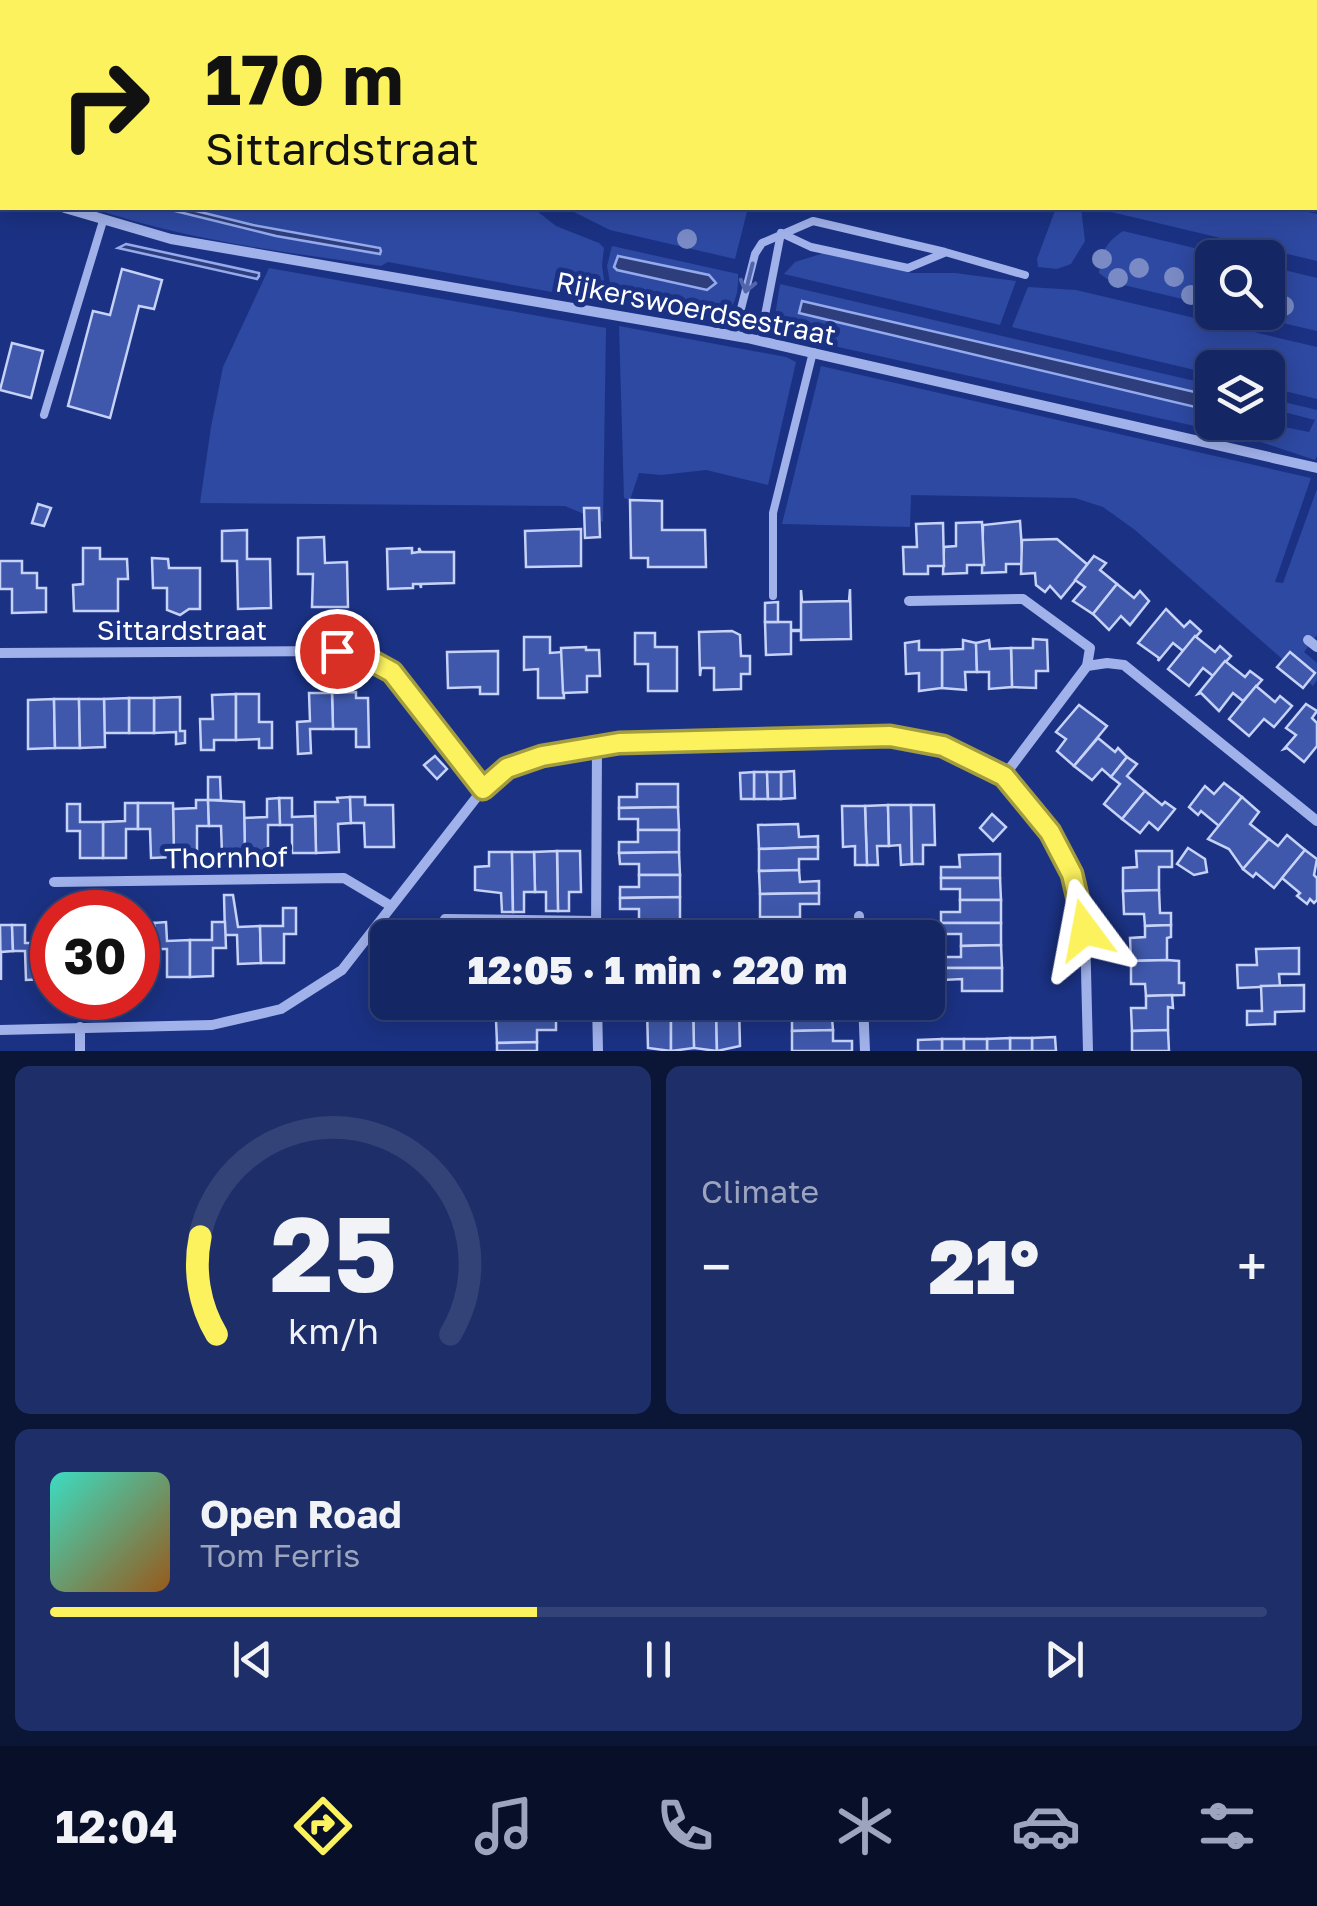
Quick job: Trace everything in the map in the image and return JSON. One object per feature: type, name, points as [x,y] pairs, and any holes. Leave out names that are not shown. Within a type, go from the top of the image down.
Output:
[{"type":"street","name":"Rijkerswoerdsestraat","points":[[71,210],[171,239],[760,341],[1317,468]]},
{"type":"street","points":[[909,601],[1023,599],[1090,648],[1088,666],[1004,776]]},
{"type":"street","name":"Sittardstraat","points":[[0,653],[337,651],[370,660],[392,672],[483,789]]},
{"type":"street","points":[[1088,666],[1124,665],[1317,822]]},
{"type":"street","points":[[0,1030],[212,1025],[282,1008],[342,970],[483,789],[507,768],[542,756],[597,746],[890,736],[943,746],[1004,776],[1050,832],[1072,874],[1085,930],[1088,1051]]},
{"type":"street","points":[[596,920],[597,746]]},
{"type":"street","name":"Thornhof","points":[[54,882],[344,878],[391,906]]},
{"type":"street","points":[[859,916],[859,920]]},
{"type":"street","points":[[597,1020],[598,1051]]},
{"type":"street","points":[[864,1020],[865,1051]]},
{"type":"street","points":[[80,1028],[80,1051]]},
{"type":"lane","points":[[734,336],[754,254],[762,243],[813,220],[1025,275]]},
{"type":"lane","points":[[44,415],[104,221]]},
{"type":"lane","points":[[782,233],[812,248],[908,268],[945,252]]},
{"type":"lane","points":[[760,341],[782,233]]},
{"type":"lane","points":[[773,596],[773,513],[813,352]]},
{"type":"shaded area","points":[[98,210],[171,210],[276,236],[380,254],[193,210],[536,210],[556,226],[604,248],[607,302],[388,262],[381,266],[235,244]]},
{"type":"shaded area","points":[[171,210],[192,210],[381,251],[380,254],[276,236]]},
{"type":"shaded area","points":[[570,210],[747,210],[735,259],[610,230]]},
{"type":"shaded area","points":[[1055,210],[1081,210],[1085,241],[1071,264],[1057,269],[1038,267],[1037,259]]},
{"type":"shaded area","points":[[1106,210],[1298,210],[1317,214],[1317,261],[1285,253],[1285,240],[1229,240]]},
{"type":"shaded area","points":[[1123,231],[1195,248],[1195,302],[1111,282],[1099,273],[1105,249]]},
{"type":"shaded area","points":[[126,244],[259,276],[257,279],[118,248]]},
{"type":"shaded area","points":[[612,246],[738,274],[733,305],[723,315],[707,321],[614,305],[607,266]]},
{"type":"shaded area","points":[[824,253],[912,273],[955,273],[1016,281],[1000,325],[784,274],[795,262]]},
{"type":"shaded area","points":[[618,256],[709,275],[716,283],[707,290],[617,270],[614,267]]},
{"type":"shaded area","points":[[269,268],[606,328],[603,522],[565,506],[200,503],[223,367]]},
{"type":"shaded area","points":[[1285,270],[1317,278],[1317,331],[1285,324]]},
{"type":"shaded area","points":[[780,284],[1195,381],[1195,392],[803,302],[800,312],[1195,407],[1195,426],[784,335],[774,322]]},
{"type":"shaded area","points":[[1028,287],[1076,290],[1195,318],[1195,330],[1245,330],[1317,347],[1317,399],[1285,391],[1285,350],[1195,350],[1195,370],[1012,327]]},
{"type":"shaded area","points":[[802,301],[1195,392],[1195,407],[799,313]]},
{"type":"shaded area","points":[[619,326],[796,362],[768,485],[706,470],[639,473],[630,500],[624,498]]},
{"type":"shaded area","points":[[821,366],[1311,478],[1275,582],[1283,583],[1317,489],[1317,635],[1304,652],[1317,663],[1317,680],[1313,686],[1135,530],[1103,507],[1075,498],[911,495],[910,527],[782,524]]},
{"type":"shaded area","points":[[1285,402],[1317,410],[1315,460],[1255,440],[1285,440],[1285,427],[1309,432],[1315,420],[1285,412]]},
{"type":"building","points":[[122,269],[162,280],[154,309],[139,306],[110,418],[68,406],[93,311],[110,315]]},
{"type":"building","points":[[12,343],[43,351],[31,398],[0,390]]},
{"type":"building","points":[[630,500],[662,501],[662,530],[705,530],[706,567],[648,567],[648,558],[631,558]]},
{"type":"building","points":[[38,504],[51,508],[44,526],[32,523]]},
{"type":"building","points":[[584,508],[599,508],[600,537],[585,538]]},
{"type":"building","points":[[1020,521],[1023,564],[1006,564],[1006,572],[982,573],[983,525]]},
{"type":"building","points":[[982,522],[984,565],[967,565],[967,573],[943,574],[944,547],[956,546],[956,523]]},
{"type":"building","points":[[943,523],[944,566],[928,566],[928,574],[904,574],[903,547],[917,547],[916,524]]},
{"type":"building","points":[[581,529],[581,566],[526,567],[525,531]]},
{"type":"building","points":[[247,530],[247,559],[270,559],[271,608],[238,609],[237,561],[222,561],[222,531]]},
{"type":"building","points":[[324,537],[325,563],[347,562],[348,607],[312,607],[313,574],[298,574],[298,538]]},
{"type":"building","points":[[1057,539],[1088,565],[1061,598],[1050,586],[1045,592],[1036,585],[1035,573],[1021,574],[1022,540]]},
{"type":"building","points":[[83,548],[100,548],[100,559],[127,559],[128,579],[118,579],[118,611],[74,611],[73,585],[83,584]]},
{"type":"building","points":[[412,548],[412,553],[419,552],[419,548],[421,552],[454,552],[454,583],[388,589],[387,549]]},
{"type":"building","points":[[1094,556],[1106,563],[1100,570],[1117,584],[1093,614],[1073,601],[1085,587],[1075,580]]},
{"type":"building","points":[[152,558],[168,559],[169,568],[200,568],[200,609],[189,609],[180,615],[167,610],[167,588],[153,588]]},
{"type":"building","points":[[0,561],[22,561],[22,573],[37,573],[37,588],[46,588],[46,612],[12,613],[12,589],[0,589]]},
{"type":"building","points":[[1117,584],[1134,598],[1140,591],[1149,601],[1130,625],[1121,616],[1109,630],[1093,614]]},
{"type":"building","points":[[850,589],[851,639],[801,640],[801,631],[791,631],[791,654],[766,655],[765,622],[791,622],[791,630],[801,630],[801,590],[802,602],[849,601]]},
{"type":"building","points":[[778,602],[778,622],[765,622],[765,603]]},
{"type":"building","points":[[1166,609],[1184,627],[1190,621],[1201,631],[1183,651],[1173,643],[1158,661],[1138,643]]},
{"type":"building","points":[[732,631],[740,635],[741,656],[750,656],[750,674],[741,674],[741,689],[714,690],[714,668],[701,668],[700,676],[699,632]]},
{"type":"building","points":[[635,633],[655,633],[655,647],[677,647],[677,691],[648,691],[648,664],[635,664]]},
{"type":"building","points":[[1195,636],[1215,652],[1220,646],[1231,656],[1213,676],[1203,668],[1189,686],[1168,669]]},
{"type":"building","points":[[524,637],[550,637],[550,653],[562,652],[564,698],[538,698],[538,669],[524,670]]},
{"type":"building","points":[[1033,639],[1047,640],[1048,671],[1036,671],[1036,688],[1012,687],[1011,648],[1033,648]]},
{"type":"building","points":[[963,640],[976,643],[977,672],[965,672],[966,690],[942,688],[942,650],[963,649]]},
{"type":"building","points":[[989,640],[990,649],[1011,648],[1012,687],[989,689],[989,672],[977,672],[976,643]]},
{"type":"building","points":[[919,641],[919,650],[942,650],[942,688],[919,691],[919,673],[906,674],[905,643]]},
{"type":"building","points":[[561,648],[599,650],[600,676],[587,676],[587,692],[563,693]]},
{"type":"building","points":[[498,651],[498,694],[480,694],[480,687],[448,688],[447,652]]},
{"type":"building","points":[[1290,652],[1315,673],[1303,688],[1277,667]]},
{"type":"building","points":[[1225,661],[1245,677],[1250,671],[1262,680],[1243,701],[1233,693],[1219,711],[1198,694]]},
{"type":"building","points":[[1256,686],[1275,702],[1280,696],[1292,706],[1274,727],[1264,719],[1249,736],[1229,719]]},
{"type":"building","points":[[356,692],[356,698],[368,698],[369,747],[356,747],[356,729],[333,729],[332,693]]},
{"type":"building","points":[[309,693],[332,693],[333,729],[310,729],[311,753],[298,754],[297,722],[310,721]]},
{"type":"building","points":[[236,694],[236,740],[214,740],[214,750],[201,750],[200,719],[213,719],[212,695]]},
{"type":"building","points":[[236,694],[259,694],[259,722],[272,722],[272,748],[259,748],[259,739],[236,740]]},
{"type":"building","points":[[180,697],[180,731],[185,731],[185,743],[176,744],[176,732],[154,733],[154,698]]},
{"type":"building","points":[[129,698],[154,698],[154,733],[129,733]]},
{"type":"building","points":[[129,698],[129,733],[104,733],[104,699]]},
{"type":"building","points":[[54,699],[55,748],[28,749],[28,700]]},
{"type":"building","points":[[54,699],[79,699],[80,748],[55,748]]},
{"type":"building","points":[[79,699],[104,699],[105,747],[80,748]]},
{"type":"building","points":[[1306,704],[1317,711],[1312,718],[1317,723],[1317,746],[1304,762],[1284,749],[1296,735],[1286,728]]},
{"type":"building","points":[[1079,705],[1107,726],[1074,766],[1057,751],[1066,739],[1056,732]]},
{"type":"building","points":[[1098,738],[1127,757],[1111,777],[1102,769],[1092,780],[1074,766]]},
{"type":"building","points":[[435,756],[447,769],[437,779],[424,765]]},
{"type":"building","points":[[1127,757],[1137,764],[1127,776],[1145,791],[1122,819],[1104,804],[1120,784],[1111,777]]},
{"type":"building","points":[[794,771],[795,798],[781,799],[781,772]]},
{"type":"building","points":[[754,772],[767,772],[768,799],[754,799]]},
{"type":"building","points":[[754,772],[754,799],[741,799],[740,773]]},
{"type":"building","points":[[767,772],[781,772],[781,799],[768,799]]},
{"type":"building","points":[[208,777],[220,777],[221,800],[208,800]]},
{"type":"building","points":[[1224,783],[1242,797],[1219,826],[1201,811],[1198,815],[1189,807],[1205,786],[1214,794]]},
{"type":"building","points":[[637,784],[678,784],[678,807],[619,808],[619,797],[637,797]]},
{"type":"building","points":[[1145,791],[1162,805],[1165,802],[1175,809],[1158,830],[1149,822],[1140,833],[1122,819]]},
{"type":"building","points":[[350,797],[351,823],[338,824],[339,852],[316,853],[315,802],[338,802],[337,798]]},
{"type":"building","points":[[350,797],[365,797],[365,805],[393,805],[394,847],[365,847],[364,823],[351,823]]},
{"type":"building","points":[[1242,797],[1259,812],[1250,824],[1269,839],[1243,869],[1229,849],[1208,839]]},
{"type":"building","points":[[279,798],[292,798],[292,817],[315,816],[316,853],[292,853],[292,825],[280,825]]},
{"type":"building","points":[[279,798],[280,825],[268,825],[268,853],[245,854],[244,818],[267,817],[267,799]]},
{"type":"building","points":[[196,800],[208,800],[209,826],[197,826],[194,861],[178,862],[178,857],[174,857],[173,809],[196,808]]},
{"type":"building","points":[[208,800],[244,802],[245,854],[241,858],[226,859],[226,854],[222,854],[221,826],[209,826]]},
{"type":"building","points":[[125,803],[138,803],[138,829],[126,829],[126,858],[103,858],[103,822],[125,821]]},
{"type":"building","points":[[138,803],[173,803],[174,857],[151,858],[150,829],[138,829]]},
{"type":"building","points":[[67,804],[80,804],[80,822],[103,822],[103,858],[80,858],[80,831],[67,831]]},
{"type":"building","points":[[888,805],[889,846],[877,846],[878,865],[867,865],[865,806]]},
{"type":"building","points":[[888,805],[911,805],[912,864],[901,865],[900,845],[889,846]]},
{"type":"building","points":[[911,805],[934,805],[935,845],[923,845],[923,864],[912,864]]},
{"type":"building","points":[[842,806],[865,806],[867,865],[855,865],[855,846],[843,847]]},
{"type":"building","points":[[678,807],[679,830],[638,830],[638,819],[619,819],[619,808]]},
{"type":"building","points":[[992,814],[1006,827],[993,841],[980,828]]},
{"type":"building","points":[[798,824],[799,837],[818,836],[818,847],[759,849],[758,825]]},
{"type":"building","points":[[638,830],[679,830],[679,852],[619,853],[619,842],[638,842]]},
{"type":"building","points":[[1287,835],[1305,850],[1274,888],[1256,873],[1253,877],[1243,869],[1269,839],[1278,846]]},
{"type":"building","points":[[818,847],[818,859],[799,859],[799,870],[759,871],[759,849]]},
{"type":"building","points":[[1188,848],[1205,859],[1207,872],[1194,875],[1177,864]]},
{"type":"building","points":[[1305,850],[1317,859],[1317,900],[1314,903],[1310,899],[1307,904],[1282,878]]},
{"type":"building","points":[[557,851],[580,851],[581,892],[569,892],[569,911],[558,911]]},
{"type":"building","points":[[557,851],[558,911],[546,911],[546,892],[535,892],[534,852]]},
{"type":"building","points":[[1136,851],[1172,851],[1172,867],[1159,867],[1159,890],[1123,891],[1123,868],[1137,867]]},
{"type":"building","points":[[489,852],[512,852],[513,912],[502,912],[501,893],[475,890],[475,867],[489,866]]},
{"type":"building","points":[[512,852],[534,852],[535,892],[524,892],[524,912],[513,912]]},
{"type":"building","points":[[679,852],[680,875],[639,875],[639,864],[620,864],[619,853]]},
{"type":"building","points":[[1000,854],[1000,878],[941,878],[941,867],[960,867],[959,855]]},
{"type":"building","points":[[799,870],[800,882],[819,881],[819,893],[760,894],[759,871]]},
{"type":"building","points":[[639,875],[680,875],[680,897],[620,898],[620,887],[639,887]]},
{"type":"building","points":[[941,878],[1000,878],[1001,900],[960,900],[960,889],[941,889]]},
{"type":"building","points":[[1159,890],[1160,913],[1171,913],[1171,925],[1145,926],[1144,914],[1124,914],[1123,891]]},
{"type":"building","points":[[819,893],[819,904],[800,904],[800,917],[760,917],[760,894]]},
{"type":"building","points":[[224,895],[233,895],[238,927],[260,926],[261,963],[238,964],[237,935],[225,935]]},
{"type":"building","points":[[680,897],[680,920],[639,920],[639,909],[620,909],[620,898]]},
{"type":"building","points":[[960,900],[1001,900],[1001,923],[941,920],[941,912],[960,912]]},
{"type":"building","points":[[283,908],[296,908],[296,934],[284,934],[284,963],[261,963],[260,926],[283,926]]},
{"type":"building","points":[[160,922],[166,922],[167,941],[190,940],[190,977],[167,977],[167,949],[160,949]]},
{"type":"building","points":[[212,922],[225,922],[226,948],[213,948],[213,976],[190,977],[190,940],[212,940]]},
{"type":"building","points":[[945,923],[1001,923],[1001,945],[961,946],[961,934],[945,934]]},
{"type":"building","points":[[0,925],[12,925],[13,951],[1,952],[1,980]]},
{"type":"building","points":[[12,925],[25,925],[25,943],[30,943],[30,980],[26,980],[25,951],[13,951]]},
{"type":"building","points":[[1171,925],[1167,960],[1131,961],[1130,938],[1145,937],[1145,926]]},
{"type":"building","points":[[1001,945],[1002,968],[945,968],[945,957],[961,957],[961,946]]},
{"type":"building","points":[[1299,948],[1299,974],[1279,974],[1280,986],[1238,988],[1237,965],[1257,965],[1256,949]]},
{"type":"building","points":[[1131,961],[1179,961],[1179,983],[1184,983],[1184,995],[1146,996],[1145,984],[1131,984]]},
{"type":"building","points":[[945,968],[1002,968],[1002,991],[962,991],[962,979],[945,980]]},
{"type":"building","points":[[1304,985],[1304,1011],[1275,1012],[1275,1024],[1247,1025],[1247,1011],[1262,1011],[1261,986]]},
{"type":"building","points":[[1172,995],[1168,1030],[1132,1031],[1131,1008],[1146,1008],[1146,996]]},
{"type":"building","points":[[496,1020],[556,1020],[556,1030],[537,1030],[537,1042],[497,1043]]},
{"type":"building","points":[[647,1020],[671,1020],[671,1051],[648,1048]]},
{"type":"building","points":[[671,1020],[693,1020],[694,1048],[671,1051]]},
{"type":"building","points":[[693,1020],[716,1020],[717,1051],[694,1048]]},
{"type":"building","points":[[716,1020],[739,1020],[740,1046],[717,1051]]},
{"type":"building","points":[[792,1020],[832,1020],[833,1030],[792,1031]]},
{"type":"building","points":[[833,1030],[833,1041],[852,1041],[852,1051],[792,1051],[792,1031]]},
{"type":"building","points":[[1168,1030],[1169,1051],[1132,1051],[1132,1031]]},
{"type":"building","points":[[1055,1037],[1056,1051],[1032,1051],[1032,1038]]},
{"type":"building","points":[[1010,1038],[1032,1038],[1032,1051],[1010,1051]]},
{"type":"building","points":[[1010,1038],[1010,1051],[987,1051],[987,1039]]},
{"type":"building","points":[[942,1039],[964,1039],[964,1051],[942,1051]]},
{"type":"building","points":[[942,1039],[942,1051],[918,1051],[918,1040]]},
{"type":"building","points":[[964,1039],[987,1039],[987,1051],[964,1051]]},
{"type":"building","points":[[537,1042],[537,1051],[497,1051],[497,1043]]},
{"type":"route","points":[[337,651],[370,660],[392,672],[483,789],[507,768],[542,756],[619,743],[890,736],[943,746],[1004,776],[1050,832],[1072,874],[1085,930]]}]
